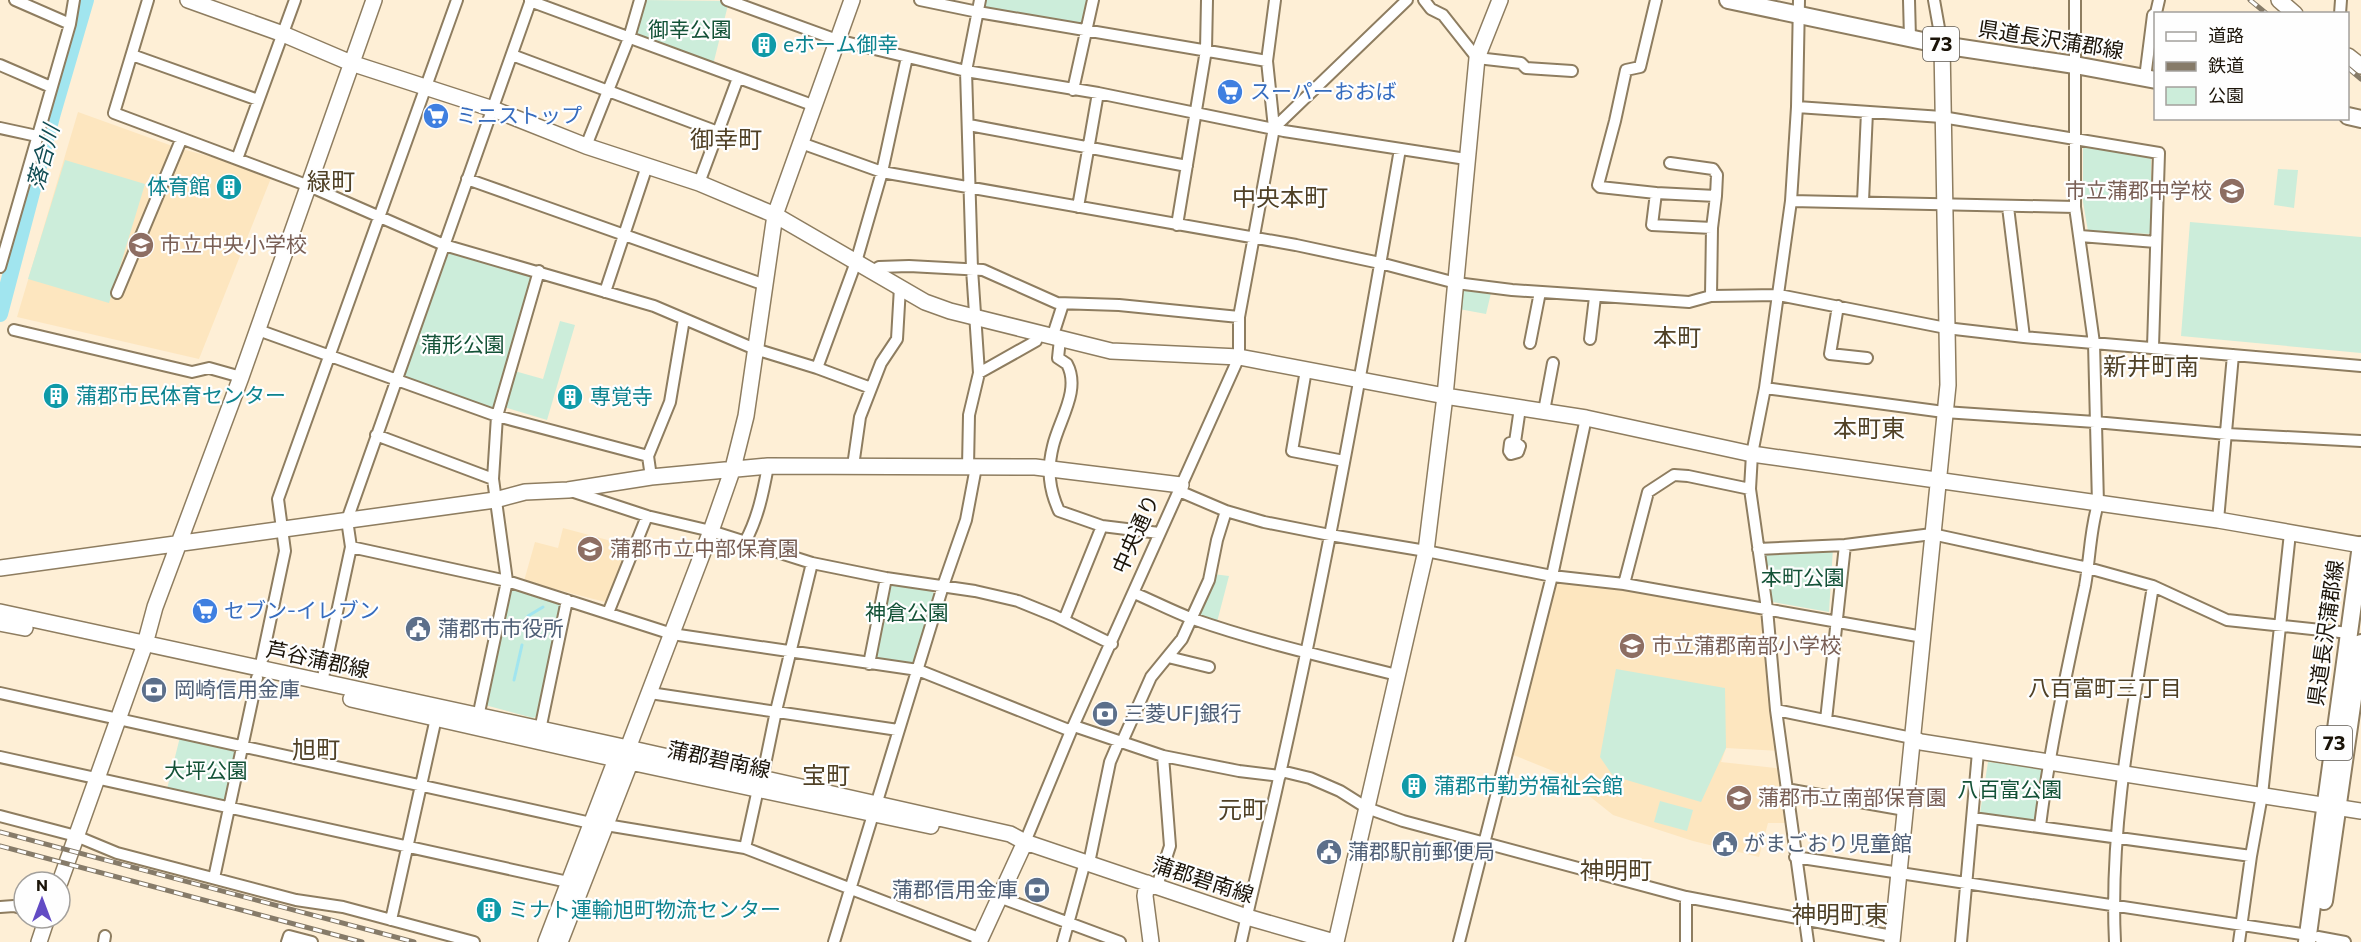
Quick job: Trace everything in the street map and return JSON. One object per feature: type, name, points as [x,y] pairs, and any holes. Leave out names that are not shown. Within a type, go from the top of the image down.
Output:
[{"type":"main road","name":"県道長沢蒲郡線","points":[[1728,0],[1799,8],[1942,45],[2150,79]]},
{"type":"main road","name":"県道長沢蒲郡線","points":[[2333,807],[2354,741],[2355,638],[2361,545]]},
{"type":"main road","name":"県道長沢蒲郡線","points":[[2313,939],[2355,638]]},
{"type":"street","points":[[15,0],[70,24]]},
{"type":"street","points":[[0,267],[70,24],[74,0]]},
{"type":"street","points":[[148,0],[114,113],[309,186],[444,245],[654,306],[755,349],[872,388]]},
{"type":"street","points":[[188,0],[283,34],[351,63],[493,109],[586,146],[699,183],[775,214],[925,302],[975,318],[1050,337],[1130,353],[1239,357],[1445,396],[1586,418],[1752,454],[2218,520],[2361,545]]},
{"type":"street","points":[[237,159],[295,0]]},
{"type":"street","points":[[64,870],[143,649],[154,607],[241,377],[374,0]]},
{"type":"street","points":[[214,878],[285,551],[278,499],[457,0]]},
{"type":"street","points":[[586,146],[628,38],[640,0]]},
{"type":"street","points":[[727,0],[837,40],[966,71],[1098,93],[1284,131],[1466,159]]},
{"type":"street","points":[[560,942],[598,824],[650,693],[733,468],[746,416],[775,214],[852,0]]},
{"type":"street","points":[[920,0],[1267,61]]},
{"type":"street","points":[[834,942],[898,730],[970,506],[972,467],[969,415],[979,373],[972,269],[966,71],[980,0]]},
{"type":"street","points":[[1073,90],[1093,0]]},
{"type":"street","points":[[1177,225],[1206,50],[1207,0]]},
{"type":"street","name":"中央通り","points":[[980,940],[1239,357],[1239,317],[1274,128],[1267,61],[1275,0]]},
{"type":"street","points":[[1274,128],[1407,0]]},
{"type":"street","points":[[1424,0],[1431,9],[1443,15],[1477,58],[1521,63],[1526,68],[1572,71]]},
{"type":"street","points":[[1335,942],[1426,551],[1445,396],[1477,58],[1500,0]]},
{"type":"street","points":[[1656,0],[1640,67],[1626,70],[1598,185],[1656,193],[1716,196]]},
{"type":"street","points":[[1909,0],[1910,38]]},
{"type":"street","points":[[351,547],[507,581],[672,634],[918,670],[1073,728],[1163,756],[1239,771],[1310,778],[1340,791],[1367,808],[1403,821],[1686,897],[1892,939],[1948,366],[1942,45],[1934,0]]},
{"type":"street","points":[[2040,826],[2048,761],[2088,568],[2093,518],[2097,504],[2094,343],[2075,207],[2075,0]]},
{"type":"street","points":[[2278,0],[2293,12]]},
{"type":"street","points":[[322,682],[351,547],[347,520],[531,1],[815,106]]},
{"type":"street","points":[[1799,8],[1797,106],[1791,201],[1766,388],[1752,454],[1750,489],[1767,609],[1786,789],[1808,942]]},
{"type":"street","points":[[2150,79],[2152,15],[2154,14]]},
{"type":"street","points":[[132,55],[258,100]]},
{"type":"street","points":[[512,55],[718,132]]},
{"type":"street","points":[[817,368],[856,262],[882,172],[907,57]]},
{"type":"street","points":[[2349,57],[2361,66]]},
{"type":"street","points":[[0,65],[51,87]]},
{"type":"street","points":[[699,183],[738,78]]},
{"type":"street","points":[[1078,207],[1098,93]]},
{"type":"street","points":[[1797,106],[1942,117],[2159,153],[2152,347]]},
{"type":"street","points":[[1863,201],[1867,112]]},
{"type":"street","points":[[969,125],[1187,166]]},
{"type":"street","points":[[0,128],[36,136]]},
{"type":"street","points":[[117,293],[181,140]]},
{"type":"street","points":[[801,143],[882,172],[1254,238],[1380,263],[1456,283],[1595,297],[1689,302],[1711,296],[1779,295],[1946,328],[2024,337],[2361,366]]},
{"type":"street","points":[[1241,942],[1280,774],[1330,535],[1360,380],[1400,149]]},
{"type":"street","points":[[1670,163],[1713,169],[1717,175],[1712,228],[1711,296]]},
{"type":"street","points":[[605,292],[647,166]]},
{"type":"street","points":[[467,179],[765,285]]},
{"type":"street","points":[[1656,193],[1652,225],[1712,228]]},
{"type":"street","points":[[1791,201],[2075,207]]},
{"type":"street","points":[[2008,207],[2024,337]]},
{"type":"street","points":[[2080,236],[2156,242]]},
{"type":"street","points":[[872,271],[879,267],[909,266],[983,270],[1056,303],[1119,305],[1239,317]]},
{"type":"street","points":[[478,717],[507,581],[493,479],[497,416],[538,271]]},
{"type":"street","points":[[853,466],[860,417],[881,363],[897,339],[900,287]]},
{"type":"street","points":[[1530,343],[1540,292]]},
{"type":"street","points":[[1590,339],[1595,297]]},
{"type":"street","points":[[1063,304],[1050,337],[1058,358],[1067,364],[1073,384],[1053,446],[1050,490],[1059,511],[1102,526],[1159,533]]},
{"type":"street","points":[[1838,306],[1830,354],[1867,358]]},
{"type":"street","points":[[651,477],[648,456],[670,402],[684,319]]},
{"type":"street","points":[[14,330],[192,372],[209,368],[241,377]]},
{"type":"street","points":[[258,330],[497,416],[648,456]]},
{"type":"street","points":[[979,373],[1035,340],[1050,337]]},
{"type":"street","points":[[2218,520],[2233,355]]},
{"type":"street","points":[[1544,411],[1553,363]]},
{"type":"street","points":[[1306,370],[1292,451],[1344,461]]},
{"type":"street","points":[[1766,388],[1944,412],[2227,434],[2361,441]]},
{"type":"street","points":[[1515,442],[1520,408]]},
{"type":"street","points":[[1459,942],[1552,576],[1586,418]]},
{"type":"street","points":[[376,435],[493,479]]},
{"type":"street","points":[[745,542],[759,509],[768,466]]},
{"type":"street","points":[[0,567],[495,500],[525,492],[567,490],[651,477],[733,468],[768,466],[1051,468],[1180,488],[1226,511],[1264,522],[1330,535],[1552,576],[1624,585],[1923,637]]},
{"type":"street","points":[[1624,585],[1648,492],[1674,475],[1750,489]]},
{"type":"street","points":[[567,490],[647,516],[711,531],[812,562],[886,578],[943,586],[1018,601],[1064,620],[1112,644]]},
{"type":"street","points":[[1063,942],[1087,863],[1110,762],[1151,677],[1182,639],[1209,580],[1217,540],[1226,511]]},
{"type":"street","points":[[608,613],[647,516]]},
{"type":"street","points":[[1064,620],[1102,526]]},
{"type":"street","points":[[2239,942],[2262,795],[2290,533]]},
{"type":"street","points":[[1758,549],[1845,545],[1932,534],[2088,568],[2153,586],[2227,620],[2355,638]]},
{"type":"street","points":[[1826,720],[1845,545]]},
{"type":"street","points":[[745,848],[812,562]]},
{"type":"street","points":[[869,664],[886,578]]},
{"type":"street","points":[[2115,942],[2113,905],[2116,838],[2123,774],[2153,586]]},
{"type":"street","points":[[1134,592],[1191,618],[1305,652],[1397,675]]},
{"type":"street","points":[[540,730],[567,600]]},
{"type":"street","name":"芦谷蒲郡線","points":[[0,612],[143,649]]},
{"type":"street","name":"芦谷蒲郡線","points":[[0,623],[143,649],[258,674],[436,718],[625,757]]},
{"type":"street","points":[[1168,657],[1209,667]]},
{"type":"street","name":"芦谷蒲郡線","points":[[258,674],[322,682],[540,730],[625,757]]},
{"type":"street","points":[[0,693],[598,824],[745,848],[980,940]]},
{"type":"street","points":[[650,693],[898,730]]},
{"type":"street","points":[[1776,710],[1978,753],[2048,761],[2361,811]]},
{"type":"street","points":[[391,920],[436,718]]},
{"type":"street","points":[[1961,942],[1978,753]]},
{"type":"street","points":[[1151,942],[1145,896],[1170,846],[1163,756]]},
{"type":"street","points":[[0,757],[568,882]]},
{"type":"street","name":"蒲郡碧南線","points":[[625,757],[876,809],[1008,842],[1025,842],[1246,917],[1335,942]]},
{"type":"street","points":[[1786,789],[1905,810]]},
{"type":"street","points":[[0,816],[76,836],[117,853],[296,900],[343,907],[474,942]]},
{"type":"street","points":[[1973,818],[2251,856]]},
{"type":"street","points":[[546,942],[568,882],[598,824]]},
{"type":"street","points":[[1795,857],[2113,905],[2313,939],[2345,942]]},
{"type":"street","points":[[999,897],[1120,942]]},
{"type":"street","points":[[1686,897],[1686,942]]},
{"type":"street","points":[[287,942],[290,936],[312,942]]},
{"type":"shaded area","name":"市立中央小学校","points":[[78,112],[178,148],[273,173],[199,359],[17,317]]},
{"type":"shaded area","points":[[563,528],[630,546],[605,602],[524,581],[535,542],[558,548]]},
{"type":"shaded area","points":[[1552,576],[1767,609],[1781,751],[1726,748],[1721,762],[1784,769],[1791,823],[1768,823],[1759,857],[1693,841],[1613,815],[1563,775],[1506,752]]},
{"type":"green space","name":"御幸公園","points":[[640,0],[729,1],[712,69],[629,38]]},
{"type":"green space","points":[[985,0],[1088,0],[1083,21],[1080,23],[986,8]]},
{"type":"green space","points":[[2083,146],[2151,158],[2151,234],[2088,231],[2083,202]]},
{"type":"green space","points":[[65,160],[145,184],[109,303],[28,279]]},
{"type":"green space","points":[[2278,169],[2298,170],[2294,208],[2274,205]]},
{"type":"green space","points":[[2190,222],[2361,237],[2361,353],[2181,336]]},
{"type":"green space","name":"蒲形公園","points":[[444,245],[539,271],[497,416],[396,380]]},
{"type":"green space","points":[[1460,288],[1491,293],[1486,314],[1459,309]]},
{"type":"green space","points":[[560,321],[575,325],[547,420],[501,406],[511,370],[543,379]]},
{"type":"green space","name":"本町公園","points":[[1833,548],[1829,612],[1767,601],[1760,553]]},
{"type":"green space","points":[[1213,574],[1229,576],[1217,622],[1190,614]]},
{"type":"green space","name":"神倉公園","points":[[892,584],[932,591],[935,594],[914,665],[878,660],[876,657]]},
{"type":"green space","points":[[514,588],[561,605],[537,716],[533,718],[485,705],[509,591]]},
{"type":"green space","points":[[1616,669],[1725,688],[1726,748],[1701,802],[1613,776],[1600,757]]},
{"type":"green space","name":"大坪公園","points":[[180,737],[233,750],[236,754],[228,803],[167,789]]},
{"type":"green space","name":"八百富公園","points":[[1988,762],[2042,768],[2038,821],[1980,813]]},
{"type":"green space","points":[[1660,801],[1693,810],[1687,831],[1654,822]]},
{"type":"waterway","name":"落合川","points":[[0,314],[53,113],[86,0]]},
{"type":"waterway","points":[[527,621],[528,616],[543,607]]},
{"type":"waterway","points":[[514,680],[522,645]]},
{"type":"railway","points":[[2250,0],[2265,12]]},
{"type":"railway","points":[[2349,69],[2361,79]]},
{"type":"railway","points":[[0,832],[414,942]]},
{"type":"railway","points":[[0,846],[362,942]]},
{"type":"place","name":"eホーム御幸","points":[[764,45]]},
{"type":"place","name":"スーパーおおば","points":[[1230,92]]},
{"type":"place","name":"ミニストップ","points":[[436,116]]},
{"type":"place","name":"体育館","points":[[229,187]]},
{"type":"place","name":"市立蒲郡中学校","points":[[2232,191]]},
{"type":"place","name":"市立中央小学校","points":[[141,245]]},
{"type":"place","name":"蒲郡市民体育センター","points":[[56,396]]},
{"type":"place","name":"専覚寺","points":[[570,397]]},
{"type":"place","name":"蒲郡市立中部保育園","points":[[590,549]]},
{"type":"place","name":"セブン-イレブン","points":[[205,611]]},
{"type":"place","name":"蒲郡市市役所","points":[[418,629]]},
{"type":"place","name":"市立蒲郡南部小学校","points":[[1632,646]]},
{"type":"place","name":"岡崎信用金庫","points":[[154,690]]},
{"type":"place","name":"三菱UFJ銀行","points":[[1105,714]]},
{"type":"place","name":"蒲郡市勤労福祉会館","points":[[1414,786]]},
{"type":"place","name":"蒲郡市立南部保育園","points":[[1739,798]]},
{"type":"place","name":"がまごおり児童館","points":[[1725,844]]},
{"type":"place","name":"蒲郡駅前郵便局","points":[[1329,852]]},
{"type":"place","name":"蒲郡信用金庫","points":[[1037,890]]},
{"type":"place","name":"ミナト運輸旭町物流センター","points":[[489,910]]},
{"type":"district","name":"御幸町","points":[[726,140]]},
{"type":"district","name":"緑町","points":[[331,182]]},
{"type":"district","name":"中央本町","points":[[1280,198]]},
{"type":"district","name":"本町","points":[[1677,338]]},
{"type":"district","name":"新井町南","points":[[2151,367]]},
{"type":"district","name":"本町東","points":[[1869,429]]},
{"type":"district","name":"八百富町三丁目","points":[[2105,688]]},
{"type":"district","name":"旭町","points":[[316,750]]},
{"type":"district","name":"宝町","points":[[826,776]]},
{"type":"district","name":"元町","points":[[1242,810]]},
{"type":"district","name":"神明町","points":[[1616,871]]},
{"type":"district","name":"神明町東","points":[[1840,915]]}]
